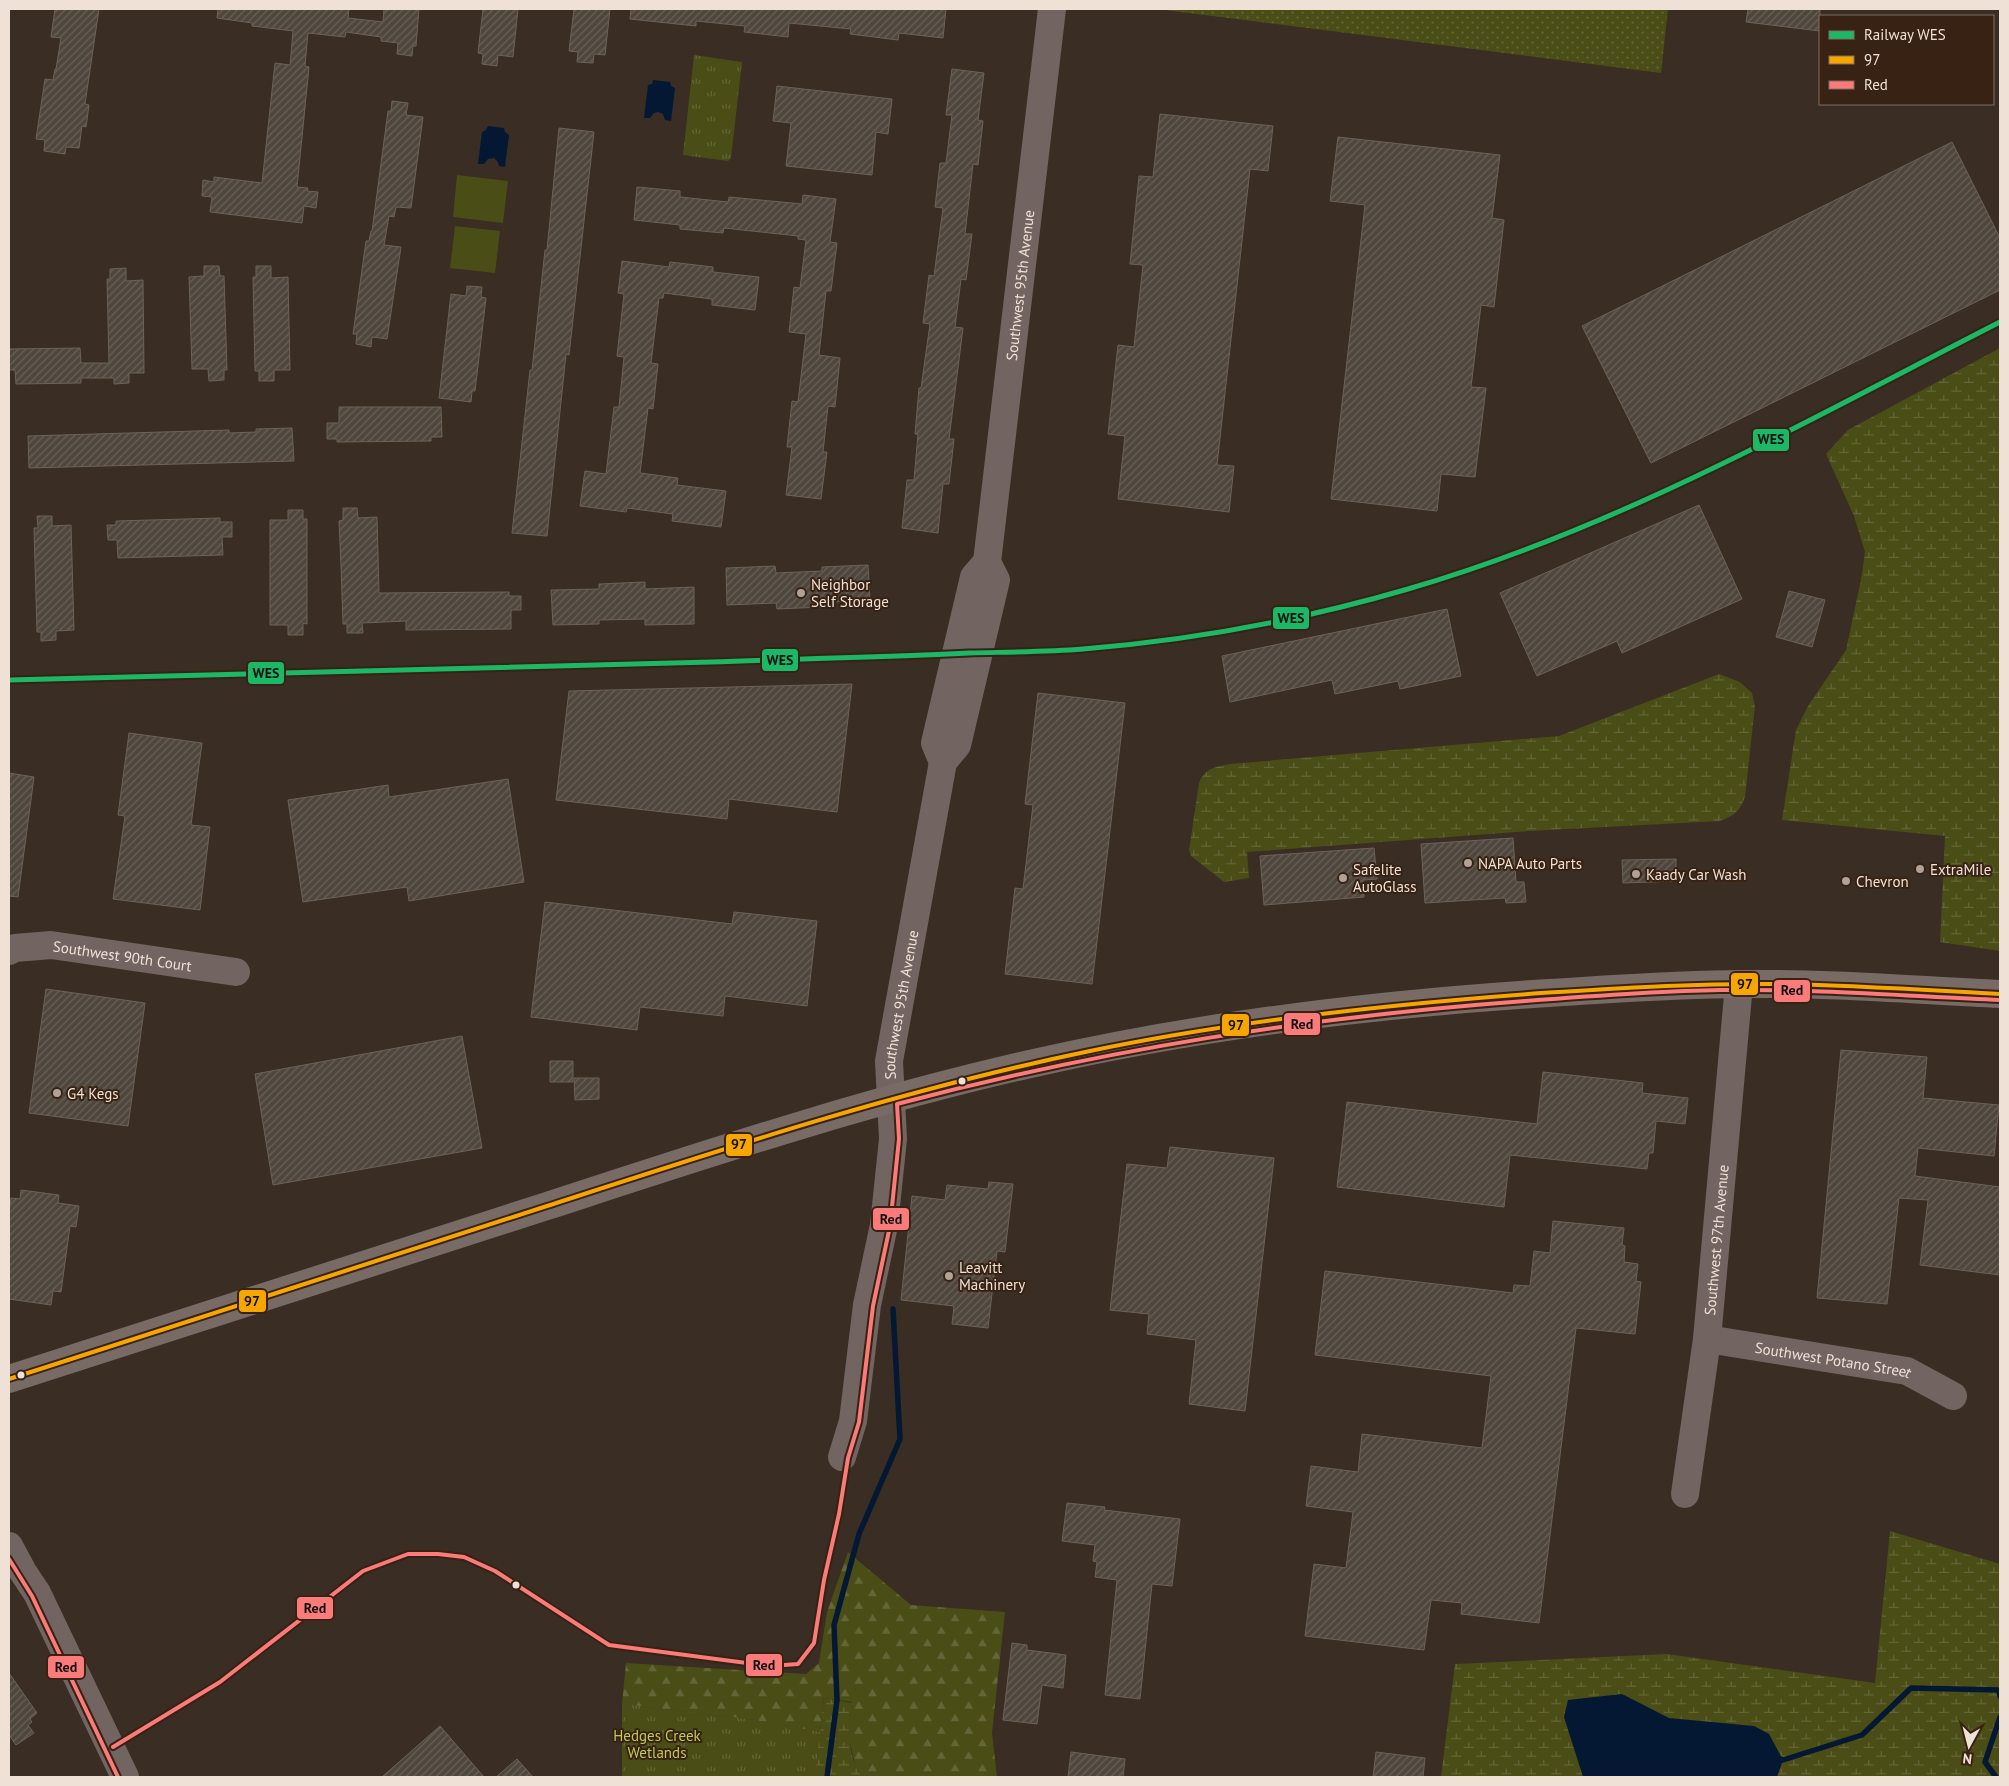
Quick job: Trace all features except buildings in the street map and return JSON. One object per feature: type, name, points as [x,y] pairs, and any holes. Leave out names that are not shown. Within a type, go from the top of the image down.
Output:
[{"type":"highway","points":[[9,1379],[745,1141],[890,1099],[1040,1062],[1175,1036],[1299,1017],[1441,1001],[1507,996],[1668,985],[1739,984],[1796,984],[2000,994]]},
{"type":"street","name":"Southwest 95th Avenue","points":[[842,1457],[853,1421],[867,1305],[884,1225],[893,1139],[889,1061],[942,762],[958,745],[996,580],[987,562],[1052,9]]},
{"type":"street","name":"Southwest 90th Court","points":[[9,951],[15,948],[52,945],[236,972]]},
{"type":"street","name":"Southwest 97th Avenue","points":[[1685,1494],[1707,1339],[1739,984]]},
{"type":"street","name":"Southwest Potano Street","points":[[1707,1339],[1907,1371],[1953,1396]]},
{"type":"street","points":[[9,1546],[37,1593],[125,1777]]},
{"type":"green space","points":[[1157,9],[1668,9],[1661,73]]},
{"type":"green space","points":[[694,55],[742,62],[731,158],[728,161],[683,155]]},
{"type":"green space","points":[[457,175],[508,181],[503,223],[453,217]]},
{"type":"green space","points":[[455,226],[500,231],[495,273],[450,268]]},
{"type":"green space","points":[[2000,348],[2000,951],[1940,942],[1945,836],[1782,820],[1796,730],[1808,706],[1846,650],[1865,552],[1854,516],[1826,454],[1848,430]]},
{"type":"green space","points":[[1719,674],[1740,682],[1752,693],[1755,706],[1745,797],[1736,812],[1720,821],[1529,831],[1247,852],[1249,878],[1224,882],[1191,856],[1189,850],[1199,783],[1207,771],[1215,767],[1230,764],[1559,736]]},
{"type":"green space","points":[[1890,1531],[2000,1564],[2000,1777],[1441,1777],[1455,1664],[1667,1654],[1875,1683]]},
{"type":"green space","points":[[848,1552],[911,1605],[1005,1612],[992,1733],[997,1777],[862,1777],[856,1768],[848,1735],[852,1702],[824,1698],[820,1732],[754,1720],[622,1704],[626,1663],[806,1674],[819,1663],[827,1612]]},
{"type":"green space","name":"Hedges Creek Wetlands","points":[[824,1698],[852,1703],[851,1750],[853,1759],[862,1777],[622,1777],[622,1704],[754,1720],[820,1732]]},
{"type":"green space","name":"Hedges Creek Wetlands","points":[[622,1704],[754,1720],[820,1732],[815,1777],[622,1777]]},
{"type":"water","points":[[653,80],[670,82],[671,86],[675,88],[671,121],[665,120],[663,114],[658,112],[654,113],[650,118],[644,118],[648,85],[652,84]]},
{"type":"water","points":[[488,126],[504,128],[505,132],[509,135],[505,167],[499,166],[494,158],[488,159],[484,164],[478,164],[482,132]]},
{"type":"water","points":[[1622,1694],[1669,1718],[1754,1726],[1769,1734],[1783,1760],[1777,1777],[1583,1777],[1564,1717],[1568,1700]]},
{"type":"waterway","points":[[827,1777],[837,1700],[834,1625],[859,1534],[900,1439],[893,1309]]},
{"type":"waterway","points":[[1776,1757],[1783,1760],[1862,1735],[1911,1688],[1999,1690],[2000,1696]]},
{"type":"waterway","points":[[1996,1777],[1985,1762],[2000,1717]]},
{"type":"rail line","name":"WES","points":[[9,680],[1054,651],[1165,640],[1247,627],[1328,610],[1408,589],[1485,564],[1561,536],[1710,470],[2000,322]]},
{"type":"transit line","name":"97","points":[[9,1379],[816,1121],[952,1083],[1021,1066],[1144,1040],[1308,1015],[1473,998],[1620,988],[1712,984],[1774,984],[2000,994]]},
{"type":"transit line","name":"Red","points":[[113,1747],[220,1682],[363,1571],[408,1554],[438,1554],[464,1557],[495,1571],[609,1645],[770,1666],[798,1664],[814,1643],[824,1580],[839,1514],[848,1458],[859,1422],[873,1306],[890,1226],[899,1139],[897,1104],[975,1084],[1131,1051],[1286,1026],[1445,1008],[1622,994],[1720,990],[1825,992],[2000,1000]]},
{"type":"transit line","name":"Red","points":[[9,1559],[32,1596],[118,1777]]},
{"type":"place","name":"Neighbor Self Storage","points":[[801,593]]},
{"type":"place","name":"NAPA Auto Parts","points":[[1468,863]]},
{"type":"place","name":"ExtraMile","points":[[1920,869]]},
{"type":"place","name":"Kaady Car Wash","points":[[1636,874]]},
{"type":"place","name":"Safelite AutoGlass","points":[[1343,878]]},
{"type":"place","name":"Chevron","points":[[1846,881]]},
{"type":"place","name":"G4 Kegs","points":[[57,1093]]},
{"type":"place","name":"Leavitt Machinery","points":[[949,1276]]}]
